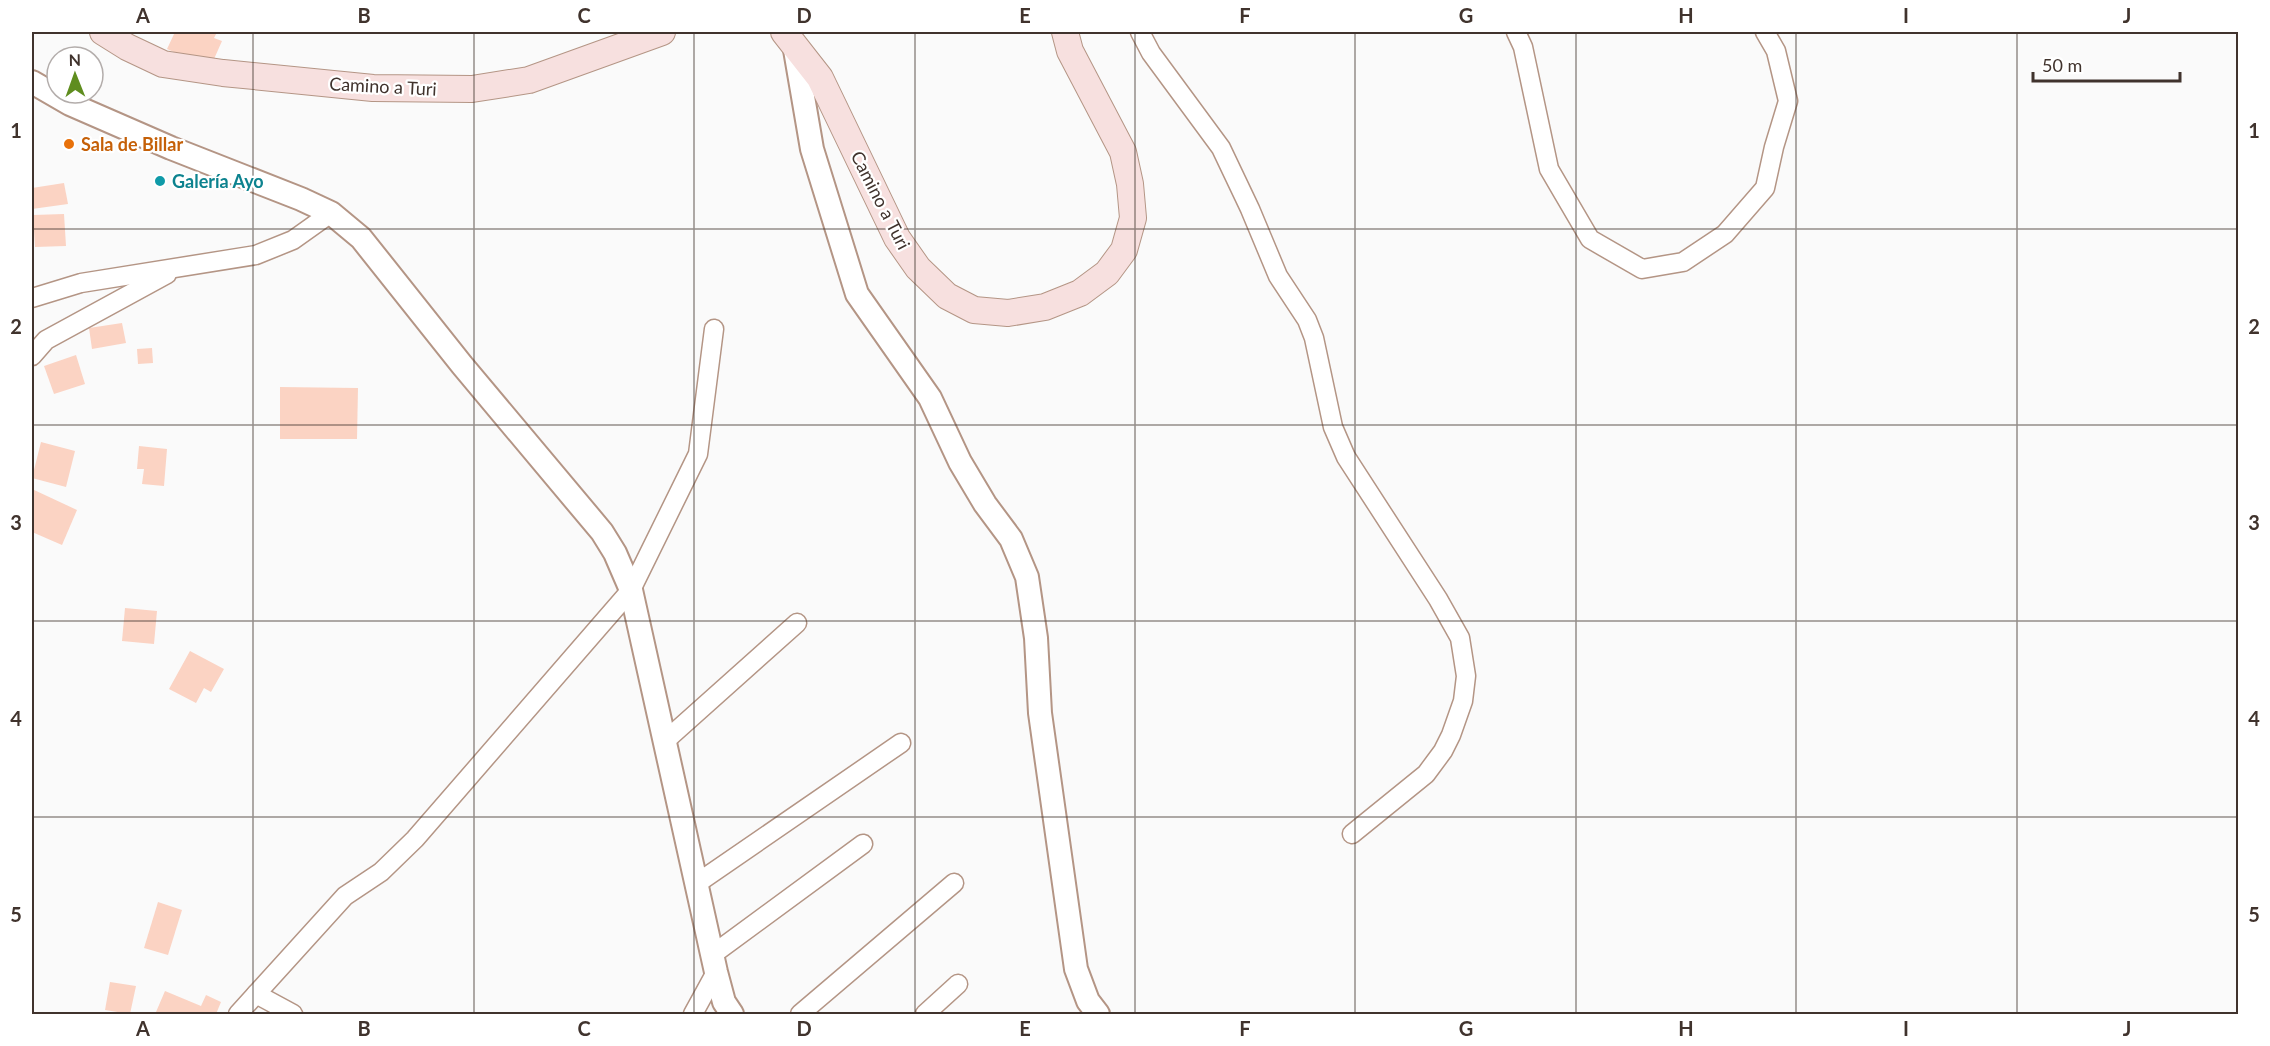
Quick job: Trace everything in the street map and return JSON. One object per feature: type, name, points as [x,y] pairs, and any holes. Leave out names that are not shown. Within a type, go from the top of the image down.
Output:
[{"type":"main road","name":"Camino a Turi","points":[[103,32],[127,47],[163,64],[223,73],[373,88],[461,89],[529,80],[662,32]]},
{"type":"main road","name":"Camino a Turi","points":[[789,38],[820,78],[897,238],[918,268],[947,296],[974,310],[1008,313],[1045,307],[1080,293],[1107,273],[1124,249],[1132,218],[1130,184],[1123,152],[1070,51],[1065,32]]},
{"type":"street","points":[[1140,32],[1221,148],[1278,276],[1307,320],[1314,338],[1333,427],[1346,457],[1438,598],[1460,638],[1466,676],[1463,701],[1452,735],[1426,774],[1352,834]]},
{"type":"street","points":[[1516,32],[1523,47],[1549,169],[1590,239],[1642,269],[1683,262],[1717,240],[1725,234],[1765,188],[1788,101],[1776,51],[1765,32]]},
{"type":"street","points":[[789,38],[812,149],[857,294],[930,398],[960,462],[985,504],[1011,539],[1027,577],[1036,638],[1040,713],[1076,969],[1088,1001],[1098,1014]]},
{"type":"street","points":[[32,82],[70,104],[111,122],[331,213],[361,238],[462,365],[602,532],[615,553],[631,590],[714,964],[724,1002],[732,1014]]},
{"type":"street","points":[[32,297],[81,283],[256,255],[293,240],[331,213]]},
{"type":"street","points":[[32,356],[46,340],[181,266]]},
{"type":"street","points":[[238,1014],[345,896],[381,872],[415,839],[631,590],[698,454],[714,328]]},
{"type":"street","points":[[664,741],[796,623]]},
{"type":"street","points":[[696,884],[901,743]]},
{"type":"street","points":[[693,1014],[714,964],[863,844]]},
{"type":"street","points":[[800,1014],[954,884]]},
{"type":"street","points":[[925,1014],[958,984]]},
{"type":"street","points":[[256,994],[293,1014]]},
{"type":"building","points":[[175,32],[217,32],[214,38],[222,41],[210,68],[167,49]]},
{"type":"building","points":[[64,183],[68,204],[32,209],[32,188]]},
{"type":"building","points":[[64,214],[66,246],[35,247],[33,215]]},
{"type":"building","points":[[122,323],[126,343],[92,349],[89,328]]},
{"type":"building","points":[[152,348],[153,363],[138,364],[137,349]]},
{"type":"building","points":[[76,355],[85,384],[54,394],[44,366]]},
{"type":"building","points":[[280,387],[358,388],[357,439],[280,439]]},
{"type":"building","points":[[41,442],[75,451],[66,487],[32,478]]},
{"type":"building","points":[[139,446],[167,449],[164,486],[142,484],[144,469],[137,469]]},
{"type":"building","points":[[32,489],[77,510],[62,545],[32,532]]},
{"type":"building","points":[[125,608],[157,611],[154,644],[122,641]]},
{"type":"building","points":[[190,651],[224,669],[211,692],[204,688],[196,703],[169,689]]},
{"type":"building","points":[[158,902],[182,910],[168,955],[144,948]]},
{"type":"building","points":[[110,982],[136,986],[130,1014],[105,1010]]},
{"type":"building","points":[[165,991],[201,1006],[206,995],[221,1002],[216,1014],[161,1014],[156,1012]]},
{"type":"place","name":"Sala de Billar","points":[[69,144]]},
{"type":"place","name":"Galería Ayo","points":[[160,181]]}]
